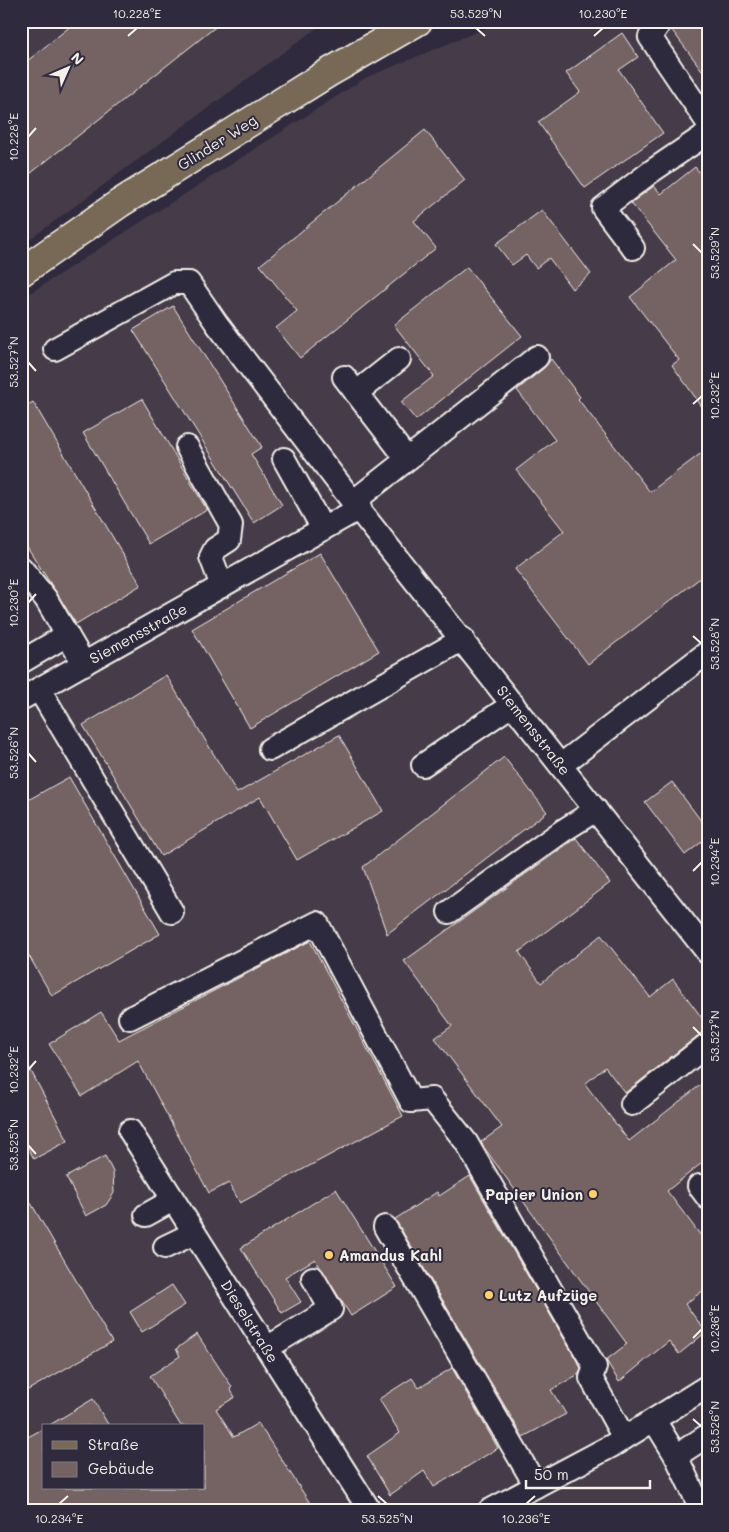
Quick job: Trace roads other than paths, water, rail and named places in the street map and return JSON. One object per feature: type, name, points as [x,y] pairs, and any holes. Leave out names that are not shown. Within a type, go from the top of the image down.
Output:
[{"type":"main road","name":"Glinder Weg","points":[[21,272],[120,203],[328,73],[418,21]]},
{"type":"street","points":[[633,248],[603,208],[652,171],[705,123],[650,37],[661,21]]},
{"type":"street","name":"Siemensstraße","points":[[55,349],[174,283],[190,284],[217,324],[357,505],[708,953]]},
{"type":"street","points":[[357,505],[407,459],[537,357]]},
{"type":"street","points":[[399,358],[350,385],[407,459]]},
{"type":"street","points":[[187,447],[231,525],[229,540],[215,549],[210,558],[222,586]]},
{"type":"street","points":[[284,459],[323,529]]},
{"type":"street","name":"Siemensstraße","points":[[30,694],[323,529],[357,505]]},
{"type":"street","points":[[21,568],[46,599],[84,664]]},
{"type":"street","points":[[21,662],[67,635]]},
{"type":"street","points":[[270,749],[463,639]]},
{"type":"street","points":[[561,765],[708,652]]},
{"type":"street","points":[[30,694],[172,912]]},
{"type":"street","points":[[423,765],[513,704]]},
{"type":"street","points":[[449,912],[564,830],[596,810]]},
{"type":"street","points":[[130,1018],[317,923],[411,1101],[432,1099],[466,1142],[595,1367],[591,1378],[624,1438]]},
{"type":"street","points":[[632,1104],[708,1044]]},
{"type":"street","name":"Dieselstraße","points":[[130,1131],[370,1511]]},
{"type":"street","points":[[146,1214],[173,1200]]},
{"type":"street","points":[[385,1227],[536,1486]]},
{"type":"street","points":[[165,1248],[194,1233]]},
{"type":"street","points":[[267,1348],[331,1309],[312,1278]]},
{"type":"street","points":[[490,1511],[624,1438],[708,1386]]},
{"type":"street","points":[[654,1420],[676,1456],[702,1511]]},
{"type":"street","points":[[676,1456],[708,1435]]},
{"type":"place","name":"Papier Union","points":[[593,1194]]},
{"type":"place","name":"Amandus Kahl","points":[[329,1255]]},
{"type":"place","name":"Lutz Aufzüge","points":[[489,1295]]}]
